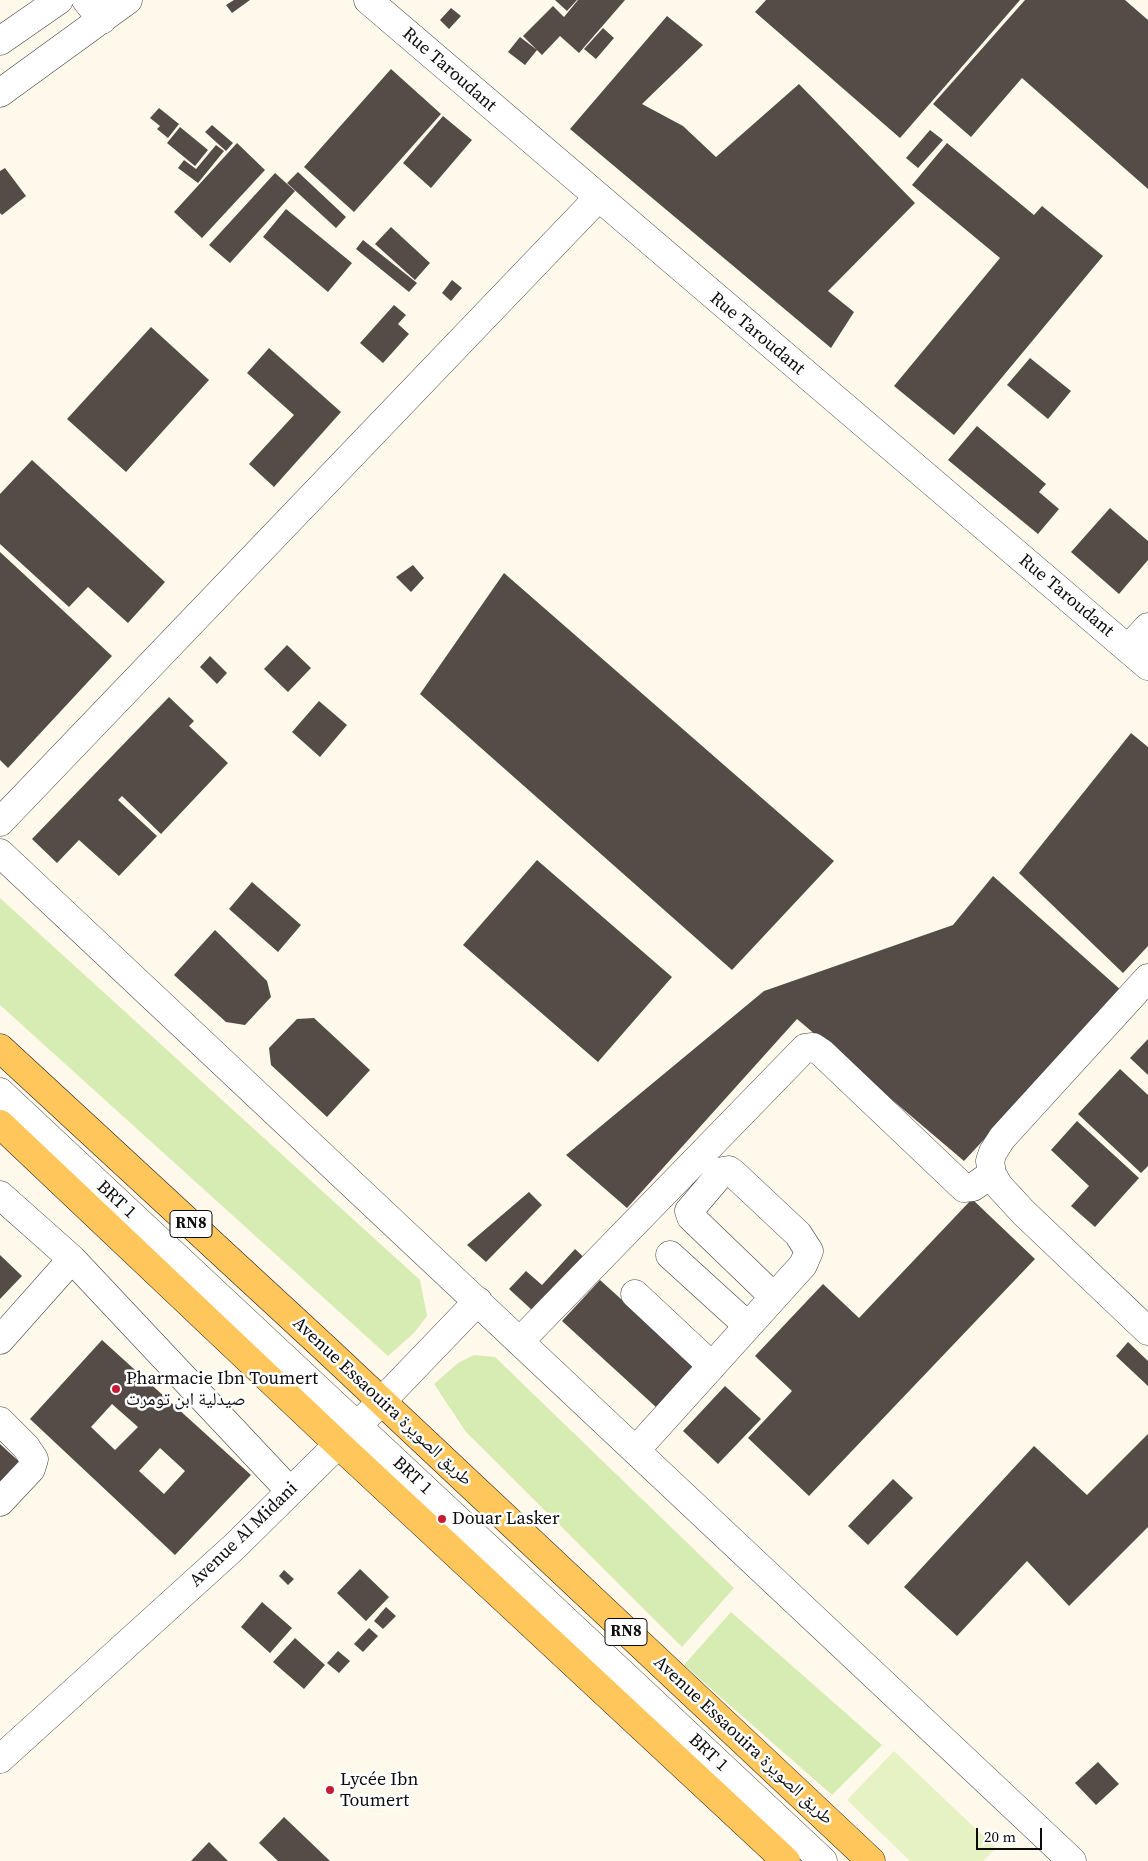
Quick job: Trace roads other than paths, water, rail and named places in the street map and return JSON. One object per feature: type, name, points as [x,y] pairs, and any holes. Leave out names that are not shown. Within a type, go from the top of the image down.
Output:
[{"type":"main road","name":"Avenue Essaouira طريق الصويرة","points":[[0,1048],[382,1401],[871,1861]]},
{"type":"main road","points":[[0,1124],[339,1444],[786,1861]]},
{"type":"street","points":[[0,41],[59,0]]},
{"type":"street","points":[[0,93],[94,10],[128,0]]},
{"type":"street","name":"Rue Taroudant","points":[[368,0],[1138,657]]},
{"type":"street","points":[[0,822],[598,198]]},
{"type":"street","points":[[1138,657],[1148,627]]},
{"type":"street","points":[[0,853],[1072,1861]]},
{"type":"street","points":[[1148,978],[1002,1138],[993,1152],[990,1161],[992,1174],[999,1186],[1023,1212],[1148,1332]]},
{"type":"street","points":[[520,1341],[805,1048],[813,1047],[822,1053],[964,1188],[973,1187],[992,1174]]},
{"type":"street","name":"BRT 1","points":[[0,1092],[824,1861]]},
{"type":"street","points":[[636,1450],[803,1265],[809,1251],[798,1234],[733,1173],[729,1170],[724,1171],[690,1211],[691,1217],[774,1297]]},
{"type":"street","points":[[0,1195],[72,1259],[290,1491]]},
{"type":"street","points":[[670,1255],[748,1326]]},
{"type":"street","points":[[0,1340],[72,1259]]},
{"type":"street","points":[[635,1294],[712,1366]]},
{"type":"street","name":"Avenue Al Midani","points":[[0,1759],[234,1547],[382,1401],[478,1301]]},
{"type":"street","points":[[0,1422],[26,1447],[34,1459],[31,1469],[0,1502]]},
{"type":"place","name":"Pharmacie Ibn Toumert صيدلية ابن تومرت","points":[[116,1389]]},
{"type":"place","name":"Douar Lasker","points":[[442,1519]]},
{"type":"place","name":"Lycée Ibn Toumert","points":[[330,1790]]}]
